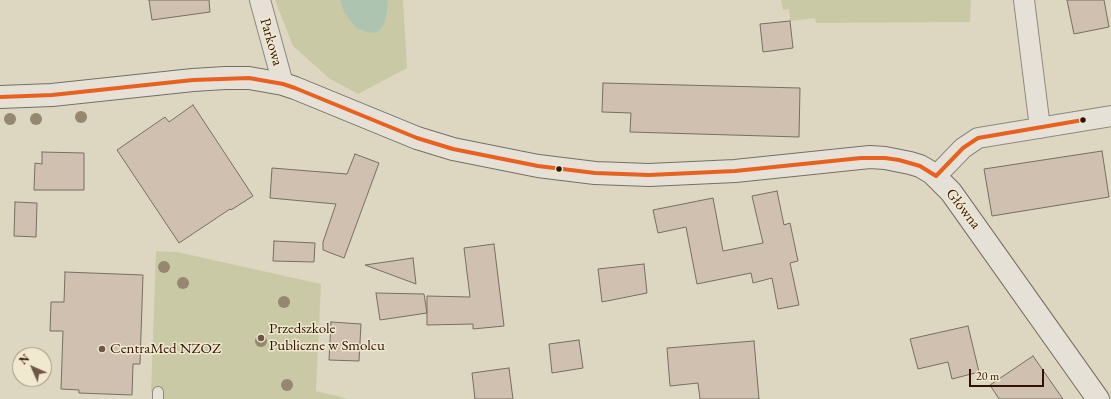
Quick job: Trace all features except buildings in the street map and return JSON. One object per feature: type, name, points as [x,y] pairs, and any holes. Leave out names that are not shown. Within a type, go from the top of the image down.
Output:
[{"type":"street","name":"Parkowa","points":[[260,0],[283,84]]},
{"type":"street","points":[[1024,0],[1040,128]]},
{"type":"street","name":"Główna","points":[[0,97],[52,95],[225,78],[249,78],[283,84],[417,138],[453,149],[538,166],[595,173],[649,175],[735,171],[861,158],[885,158],[899,160],[920,166],[936,176],[951,192],[1098,399]]},
{"type":"street","points":[[936,176],[962,148],[978,138],[1111,116]]},
{"type":"shaded area","points":[[275,0],[403,0],[407,68],[358,94],[330,79],[293,46]]},
{"type":"shaded area","points":[[340,0],[388,0],[384,24],[378,32],[370,33],[356,28],[344,12]]},
{"type":"shaded area","points":[[781,0],[971,0],[970,22],[816,23],[815,18],[790,21],[789,9],[783,10]]},
{"type":"shaded area","name":"Przedszkole Publiczne w Smolcu","points":[[156,251],[177,252],[321,284],[316,391],[349,399],[164,399],[164,392],[151,392]]},
{"type":"transit line","points":[[0,97],[52,95],[193,80],[249,78],[283,84],[295,88],[417,138],[453,149],[538,166],[595,173],[649,175],[735,171],[861,158],[885,158],[920,166],[936,176]]},
{"type":"transit line","points":[[936,176],[963,148],[978,138],[1083,120]]},
{"type":"place","name":"Przedszkole Publiczne w Smolcu","points":[[261,338]]},
{"type":"place","name":"CentraMed NZOZ","points":[[102,349]]}]
